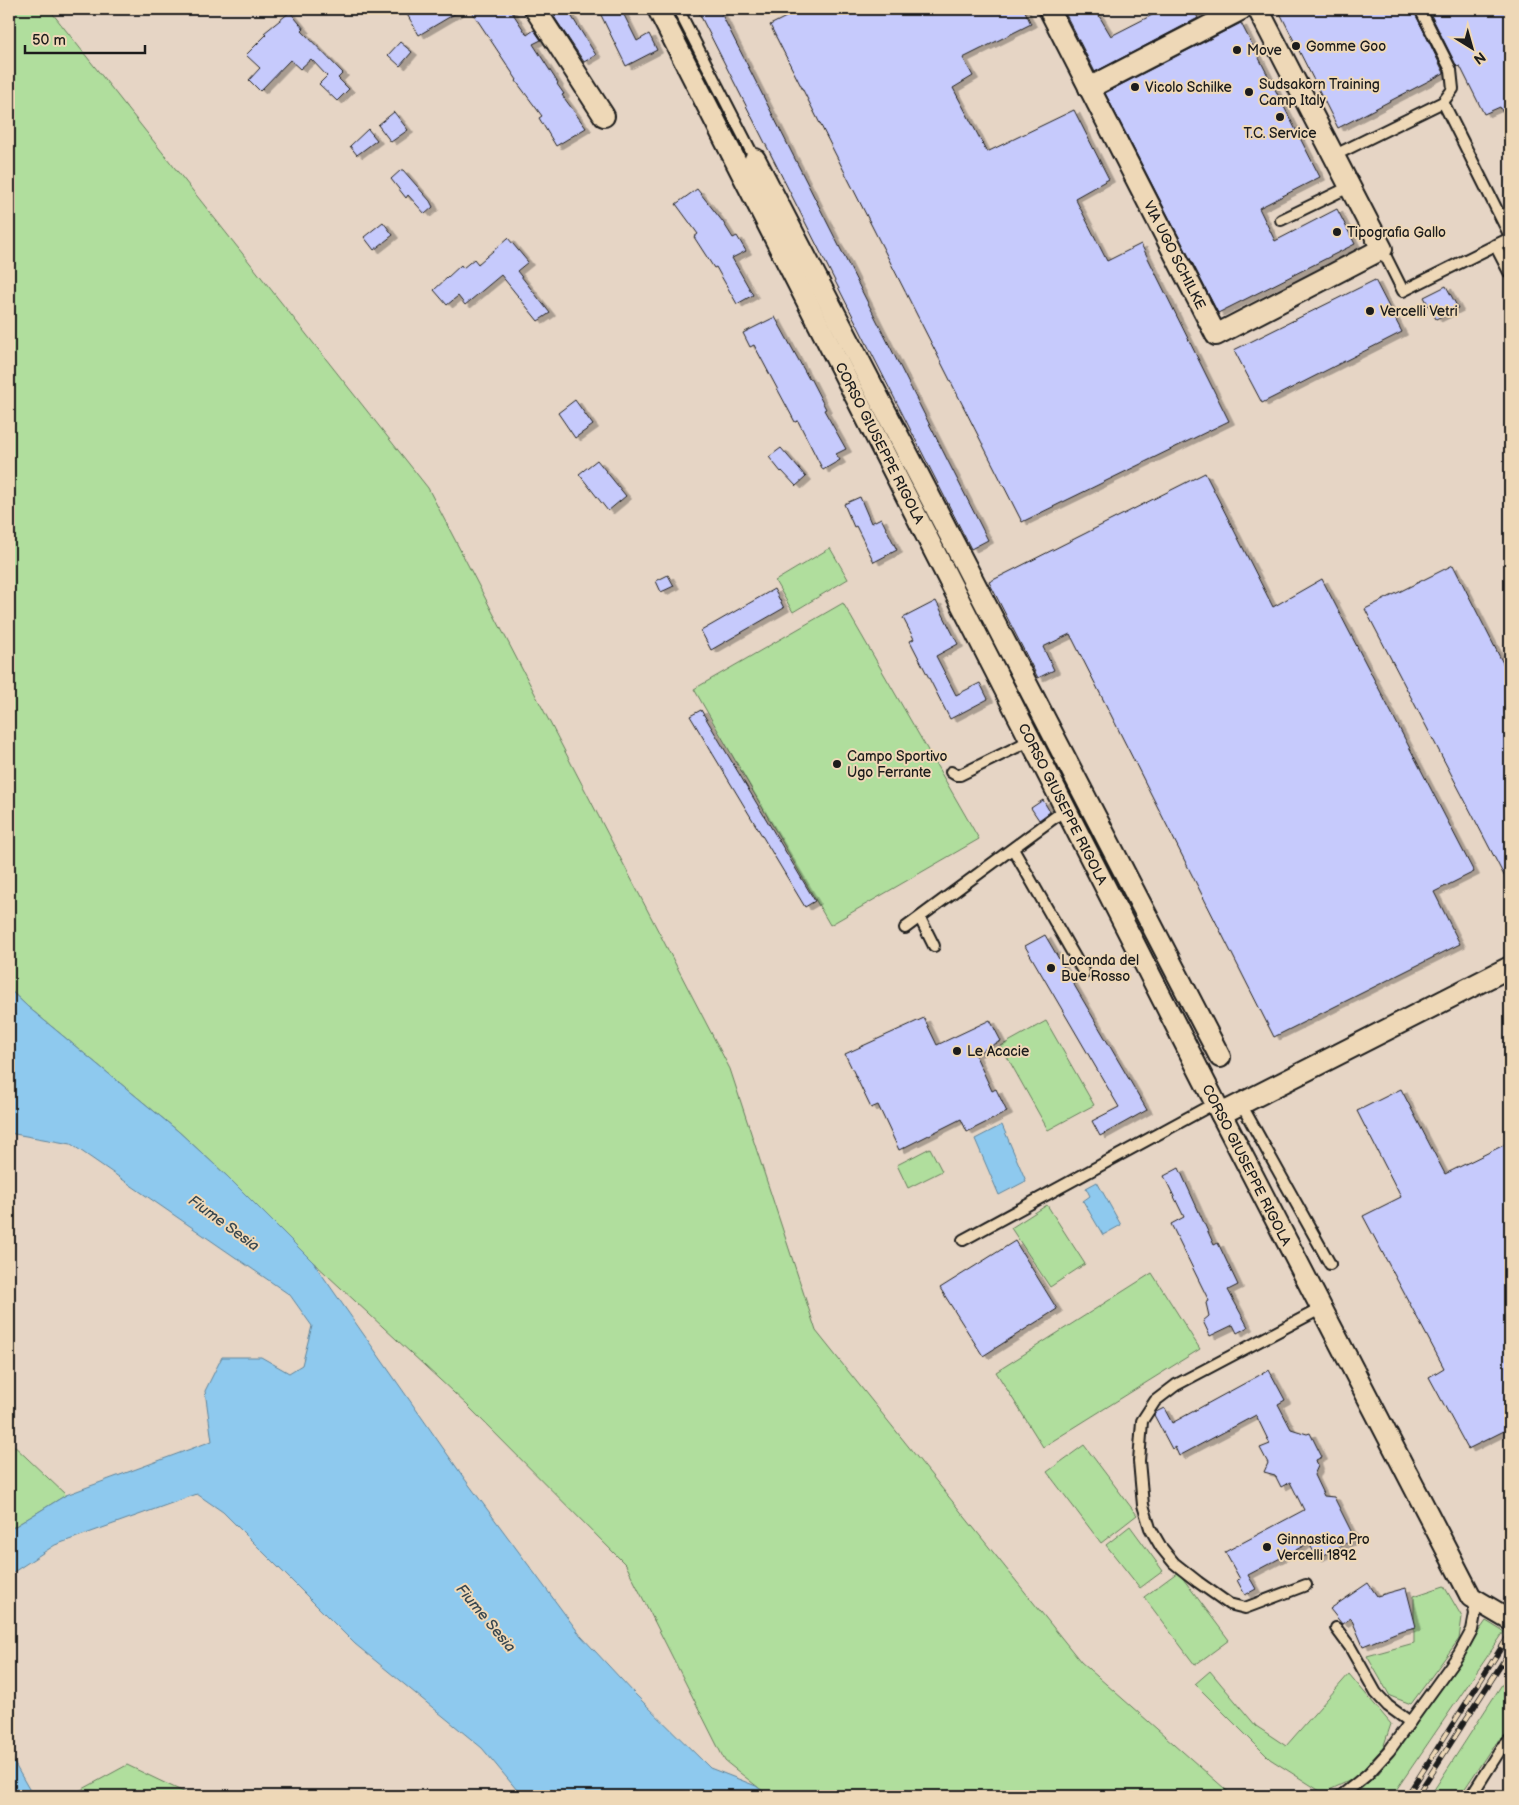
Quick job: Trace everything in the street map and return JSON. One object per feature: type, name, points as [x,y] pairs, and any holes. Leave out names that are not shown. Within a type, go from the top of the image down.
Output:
[{"type":"street","points":[[535,9],[604,116]]},
{"type":"street","name":"CORSO GIUSEPPE RIGOLA","points":[[658,9],[745,151],[1031,740],[1218,1108],[1472,1597]]},
{"type":"street","name":"VIA UGO SCHILKE","points":[[1049,9],[1216,335],[1382,250]]},
{"type":"street","points":[[1089,88],[1242,9]]},
{"type":"street","points":[[1258,9],[1382,250]]},
{"type":"street","points":[[745,151],[1220,1057]]},
{"type":"street","points":[[1218,1108],[1241,1104],[1510,967]]},
{"type":"street","points":[[1472,1597],[1510,1620]]},
{"type":"lane","points":[[678,9],[745,151]]},
{"type":"lane","points":[[1333,156],[1443,102],[1453,89],[1451,70],[1420,9]]},
{"type":"lane","points":[[1382,250],[1403,291],[1510,237],[1443,102]]},
{"type":"lane","points":[[1281,220],[1349,187]]},
{"type":"lane","points":[[1495,246],[1510,274]]},
{"type":"lane","points":[[951,772],[956,776],[960,775],[1031,740]]},
{"type":"lane","points":[[905,928],[1066,809]]},
{"type":"lane","points":[[1013,849],[1084,973]]},
{"type":"lane","points":[[920,918],[934,946]]},
{"type":"lane","points":[[1241,1104],[1330,1264]]},
{"type":"lane","points":[[963,1240],[1218,1108]]},
{"type":"lane","points":[[1306,1585],[1245,1608],[1229,1604],[1198,1582],[1174,1562],[1161,1547],[1150,1528],[1142,1505],[1139,1461],[1142,1421],[1155,1401],[1176,1385],[1322,1308]]},
{"type":"lane","points":[[1341,1796],[1368,1774],[1389,1751],[1459,1654],[1472,1630],[1475,1614],[1472,1597]]},
{"type":"lane","points":[[1336,1628],[1350,1647],[1376,1693],[1388,1706],[1410,1722]]},
{"type":"lane","points":[[1471,1796],[1500,1750],[1510,1740]]},
{"type":"green space","points":[[9,9],[49,9],[428,488],[730,1069],[816,1331],[1081,1662],[1233,1796],[769,1796],[725,1761],[626,1565],[467,1405],[313,1262],[227,1176],[178,1131],[28,1007],[9,989]]},
{"type":"green space","points":[[830,548],[848,579],[793,612],[775,581]]},
{"type":"green space","name":"Campo Sportivo Ugo Ferrante","points":[[843,603],[979,839],[830,925],[694,689]]},
{"type":"green space","points":[[1046,1021],[1094,1105],[1048,1130],[1001,1046]]},
{"type":"green space","points":[[930,1148],[942,1171],[908,1188],[897,1165]]},
{"type":"green space","points":[[1047,1205],[1085,1264],[1050,1287],[1011,1228]]},
{"type":"green space","points":[[1152,1273],[1200,1349],[1043,1447],[996,1372]]},
{"type":"green space","points":[[9,1441],[66,1495],[9,1530]]},
{"type":"green space","points":[[1084,1445],[1137,1515],[1101,1543],[1047,1472]]},
{"type":"green space","points":[[1130,1526],[1163,1571],[1140,1588],[1106,1545]]},
{"type":"green space","points":[[1178,1572],[1229,1640],[1195,1665],[1144,1597]]},
{"type":"green space","points":[[1444,1586],[1462,1617],[1459,1639],[1411,1704],[1390,1696],[1367,1656],[1414,1643],[1414,1596]]},
{"type":"green space","points":[[1486,1621],[1504,1632],[1392,1796],[1353,1796],[1379,1773]]},
{"type":"green space","points":[[1210,1671],[1256,1726],[1286,1746],[1349,1674],[1391,1724],[1383,1748],[1355,1778],[1323,1793],[1270,1759],[1195,1684]]},
{"type":"green space","points":[[1510,1672],[1510,1731],[1493,1746],[1460,1796],[1430,1796]]},
{"type":"green space","points":[[127,1765],[192,1796],[70,1796]]},
{"type":"water","name":"Fiume Sesia","points":[[9,989],[28,1007],[178,1131],[227,1176],[313,1262],[464,1478],[581,1636],[634,1693],[710,1768],[756,1786],[769,1796],[522,1796],[482,1748],[355,1644],[223,1512],[197,1494],[55,1545],[9,1575],[9,1530],[66,1495],[212,1441],[205,1391],[222,1357],[261,1357],[289,1373],[302,1365],[312,1326],[290,1295],[71,1144],[9,1133]]},
{"type":"water","points":[[1002,1125],[1026,1181],[999,1195],[975,1139]]},
{"type":"water","points":[[1097,1182],[1121,1225],[1103,1235],[1083,1201],[1090,1196],[1086,1188]]},
{"type":"water","points":[[9,1754],[33,1796],[9,1796]]},
{"type":"building","points":[[404,9],[463,9],[419,35]]},
{"type":"building","points":[[470,9],[510,9],[527,35],[534,30],[541,40],[533,44],[558,83],[564,94],[562,95],[586,128],[556,146],[539,118],[542,116],[516,81]]},
{"type":"building","points":[[549,9],[567,9],[596,55],[584,62]]},
{"type":"building","points":[[598,9],[621,9],[637,41],[649,34],[657,50],[626,66]]},
{"type":"building","points":[[697,9],[719,9],[988,540],[971,549]]},
{"type":"building","points":[[802,9],[1024,9],[1031,24],[963,58],[973,76],[953,88],[987,152],[1074,110],[1109,179],[1075,198],[1107,261],[1141,244],[1229,421],[1022,522],[770,25]]},
{"type":"building","points":[[1063,9],[1095,9],[1111,36],[1156,13],[1153,9],[1193,9],[1198,18],[1095,72]]},
{"type":"building","points":[[1278,9],[1413,9],[1444,73],[1338,128]]},
{"type":"building","points":[[1428,9],[1510,9],[1510,126],[1500,107],[1484,114],[1460,66],[1457,67]]},
{"type":"building","points":[[290,12],[304,29],[302,31],[343,73],[338,78],[349,89],[337,101],[319,84],[327,76],[311,59],[300,69],[290,60],[260,91],[249,80],[260,68],[246,55],[266,35],[264,33]]},
{"type":"building","points":[[1241,23],[1320,177],[1259,208],[1275,241],[1337,209],[1355,244],[1218,313],[1105,93]]},
{"type":"building","points":[[400,42],[412,52],[400,66],[388,55]]},
{"type":"building","points":[[394,112],[408,130],[391,142],[378,125]]},
{"type":"building","points":[[368,129],[377,140],[357,155],[350,146]]},
{"type":"building","points":[[401,170],[430,201],[433,207],[425,214],[408,195],[406,198],[391,179]]},
{"type":"building","points":[[697,189],[733,238],[737,236],[746,251],[732,258],[753,295],[737,304],[716,267],[714,268],[694,237],[698,234],[676,204]]},
{"type":"building","points":[[383,222],[393,235],[374,250],[364,237]]},
{"type":"building","points":[[508,238],[528,262],[517,271],[550,313],[538,321],[501,275],[465,305],[458,296],[447,305],[434,290],[461,265],[463,268],[474,259],[478,264]]},
{"type":"building","points":[[1375,280],[1402,332],[1262,403],[1234,350]]},
{"type":"building","points":[[1446,286],[1458,308],[1436,319],[1424,297]]},
{"type":"building","points":[[775,317],[810,378],[826,409],[824,410],[846,449],[836,454],[840,460],[823,470],[798,421],[795,422],[754,345],[750,347],[743,333]]},
{"type":"building","points":[[575,400],[593,425],[575,438],[558,413]]},
{"type":"building","points":[[781,448],[806,477],[796,486],[769,457]]},
{"type":"building","points":[[597,460],[626,496],[608,511],[579,474]]},
{"type":"building","points":[[1205,473],[1273,607],[1322,579],[1474,872],[1434,892],[1460,944],[1274,1037],[1070,634],[1043,647],[1054,670],[1038,678],[989,582]]},
{"type":"building","points":[[860,497],[871,523],[881,518],[897,550],[874,562],[856,526],[854,527],[844,504]]},
{"type":"building","points":[[1453,565],[1510,677],[1510,887],[1365,609]]},
{"type":"building","points":[[668,575],[674,586],[661,592],[656,581]]},
{"type":"building","points":[[774,589],[784,608],[711,650],[701,631]]},
{"type":"building","points":[[936,601],[958,644],[936,656],[956,695],[980,683],[988,699],[950,719],[910,641],[914,639],[903,618]]},
{"type":"building","points":[[701,710],[815,901],[805,907],[690,716]]},
{"type":"building","points":[[1043,800],[1050,812],[1039,820],[1031,808]]},
{"type":"building","points":[[1045,935],[1147,1110],[1100,1136],[1092,1121],[1119,1107],[1025,946]]},
{"type":"building","points":[[924,1018],[937,1045],[990,1020],[1001,1041],[975,1054],[992,1091],[996,1089],[1007,1112],[967,1132],[961,1119],[899,1150],[878,1105],[871,1108],[845,1054]]},
{"type":"building","points":[[1401,1089],[1445,1174],[1510,1142],[1510,1428],[1468,1449],[1429,1377],[1444,1368],[1363,1216],[1401,1197],[1357,1111]]},
{"type":"building","points":[[1179,1168],[1214,1245],[1218,1243],[1238,1285],[1228,1290],[1248,1327],[1237,1333],[1233,1325],[1210,1336],[1203,1321],[1209,1316],[1206,1303],[1209,1301],[1171,1224],[1184,1217],[1164,1176]]},
{"type":"building","points":[[1015,1241],[1057,1309],[983,1356],[940,1288]]},
{"type":"building","points":[[1269,1370],[1285,1400],[1278,1404],[1291,1429],[1307,1434],[1310,1433],[1322,1457],[1316,1460],[1318,1466],[1314,1475],[1324,1496],[1334,1497],[1355,1539],[1317,1558],[1309,1543],[1248,1575],[1256,1589],[1245,1595],[1237,1580],[1240,1579],[1225,1552],[1304,1510],[1290,1482],[1281,1487],[1275,1475],[1264,1472],[1268,1463],[1260,1448],[1270,1444],[1256,1415],[1179,1456],[1175,1447],[1172,1449],[1154,1415],[1164,1408],[1172,1423]]},
{"type":"building","points":[[1368,1583],[1377,1596],[1406,1588],[1416,1627],[1400,1631],[1363,1646],[1351,1618],[1342,1624],[1330,1609]]},
{"type":"railway","points":[[1407,1796],[1510,1634]]},
{"type":"railway","points":[[1418,1794],[1510,1651]]},
{"type":"place","name":"Gomme Goo","points":[[1296,46]]},
{"type":"place","name":"Move","points":[[1237,50]]},
{"type":"place","name":"Vicolo Schilke","points":[[1135,87]]},
{"type":"place","name":"Sudsakorn Training Camp Italy","points":[[1249,92]]},
{"type":"place","name":"T.C. Service","points":[[1280,117]]},
{"type":"place","name":"Tipografia Gallo","points":[[1337,232]]},
{"type":"place","name":"Vercelli Vetri","points":[[1370,311]]},
{"type":"place","name":"Campo Sportivo Ugo Ferrante","points":[[837,764]]},
{"type":"place","name":"Locanda del Bue Rosso","points":[[1051,968]]},
{"type":"place","name":"Le Acacie","points":[[957,1051]]},
{"type":"place","name":"Ginnastica Pro Vercelli 1892","points":[[1267,1547]]}]
